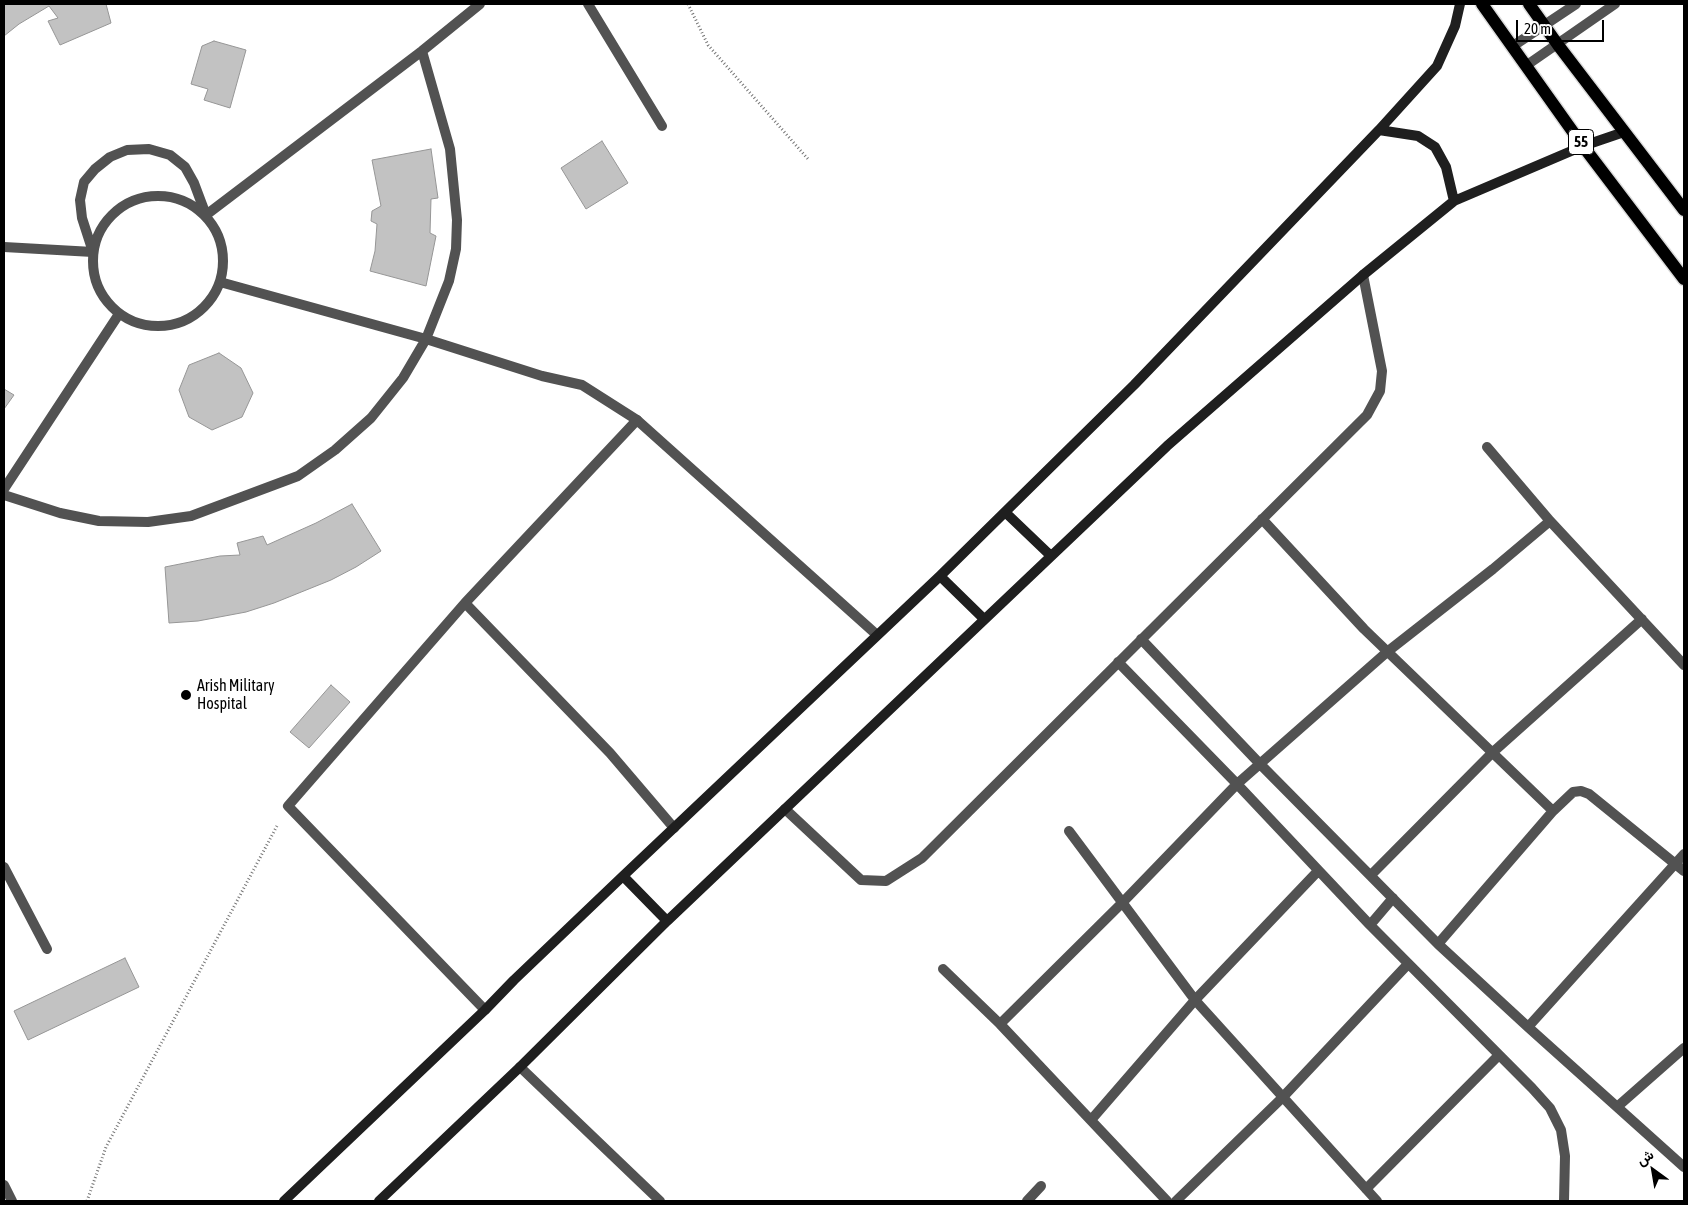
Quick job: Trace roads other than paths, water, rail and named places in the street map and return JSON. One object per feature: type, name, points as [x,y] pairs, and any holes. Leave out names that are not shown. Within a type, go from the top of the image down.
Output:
[{"type":"main road","points":[[284,1201],[940,576],[1134,386],[1379,130],[1437,66],[1455,26],[1460,4]]},
{"type":"main road","name":"55","points":[[1482,4],[1584,146],[1684,279]]},
{"type":"main road","points":[[1529,4],[1684,210]]},
{"type":"main road","points":[[1379,130],[1418,136],[1435,147],[1446,167],[1454,201]]},
{"type":"main road","points":[[379,1201],[520,1067],[667,921],[1167,446],[1363,275],[1454,201],[1584,146],[1624,132]]},
{"type":"main road","points":[[1005,512],[1051,556]]},
{"type":"main road","points":[[940,576],[984,620]]},
{"type":"main road","points":[[623,876],[667,921]]},
{"type":"street","points":[[206,215],[422,52],[480,4]]},
{"type":"street","points":[[588,4],[662,126]]},
{"type":"street","points":[[1513,46],[1576,4]]},
{"type":"street","points":[[1527,65],[1615,4]]},
{"type":"street","points":[[4,495],[70,515],[99,521],[148,522],[192,516],[298,476],[335,450],[371,418],[403,378],[426,339],[448,281],[456,249],[457,220],[450,149],[422,52]]},
{"type":"street","points":[[149,149],[170,155],[185,167],[194,183],[206,215],[216,230],[222,247],[224,265],[220,282],[210,300],[196,314],[178,323],[157,326],[138,323],[120,314],[107,301],[98,286],[93,252],[82,218],[80,200],[84,182],[95,169],[110,157],[128,150],[149,149]]},
{"type":"street","points":[[93,252],[100,232],[112,215],[129,203],[148,196],[169,196],[189,203],[206,215]]},
{"type":"street","points":[[4,248],[93,252]]},
{"type":"street","points":[[785,808],[861,880],[886,881],[922,858],[1367,415],[1380,391],[1382,372],[1363,275]]},
{"type":"street","points":[[220,282],[426,339],[542,376],[582,385],[637,420],[877,635]]},
{"type":"street","points":[[4,489],[120,314]]},
{"type":"street","points":[[485,1010],[288,806],[464,603],[637,420]]},
{"type":"street","points":[[1488,447],[1550,521],[1684,665]]},
{"type":"street","points":[[1262,518],[1387,652],[1553,811]]},
{"type":"street","points":[[1000,1024],[1122,904],[1237,784],[1387,652],[1493,569],[1550,521]]},
{"type":"street","points":[[464,603],[610,753],[674,828]]},
{"type":"street","points":[[1371,875],[1492,754],[1642,620]]},
{"type":"street","points":[[1141,639],[1260,764],[1438,944],[1528,1028],[1684,1167]]},
{"type":"street","points":[[1118,662],[1237,784],[1370,925],[1544,1101],[1557,1120],[1561,1130],[1565,1156],[1564,1201]]},
{"type":"street","points":[[1438,944],[1553,811],[1574,792],[1589,794],[1684,871]]},
{"type":"street","points":[[1068,830],[1195,1000],[1282,1098],[1378,1201]]},
{"type":"street","points":[[1528,1028],[1684,854]]},
{"type":"street","points":[[4,867],[47,948]]},
{"type":"street","points":[[1091,1120],[1195,1000],[1318,871]]},
{"type":"street","points":[[1370,925],[1393,898]]},
{"type":"street","points":[[1176,1201],[1282,1098],[1408,964]]},
{"type":"street","points":[[943,969],[1000,1024],[1167,1201]]},
{"type":"street","points":[[1617,1107],[1684,1048]]},
{"type":"street","points":[[1366,1189],[1499,1055]]},
{"type":"street","points":[[520,1067],[660,1201]]},
{"type":"street","points":[[4,1185],[12,1201]]},
{"type":"street","points":[[1027,1201],[1041,1186]]},
{"type":"place","name":"Arish Military Hospital","points":[[186,695]]}]
